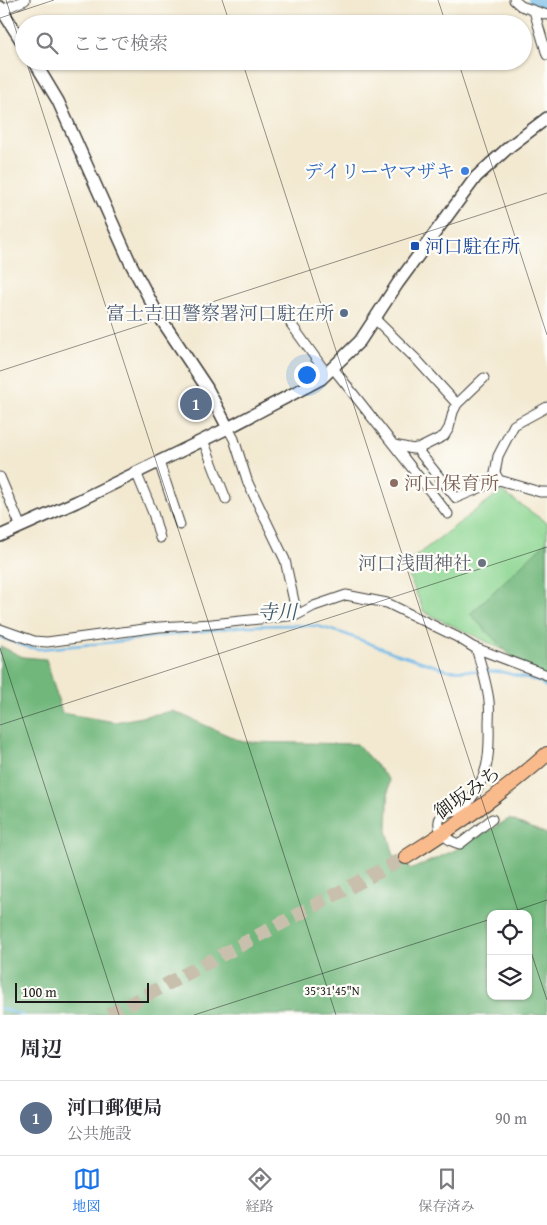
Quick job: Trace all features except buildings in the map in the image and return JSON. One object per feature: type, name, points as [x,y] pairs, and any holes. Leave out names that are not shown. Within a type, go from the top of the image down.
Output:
[{"type":"highway","name":"御坂みち","points":[[406,856],[442,834],[547,754]]},
{"type":"street","points":[[15,31],[1,8],[25,0]]},
{"type":"street","points":[[514,0],[521,6],[547,15]]},
{"type":"street","points":[[534,11],[547,55]]},
{"type":"street","points":[[39,70],[58,101],[130,262],[157,312],[207,388],[234,438],[248,483],[285,560],[297,615]]},
{"type":"street","points":[[0,536],[159,462],[321,379],[360,341],[398,283],[476,177],[508,147],[547,118]]},
{"type":"street","points":[[375,320],[417,360],[457,404]]},
{"type":"street","points":[[291,324],[394,445],[448,514]]},
{"type":"street","points":[[394,445],[422,447],[444,436],[449,428],[457,404],[484,378]]},
{"type":"street","points":[[498,480],[495,473],[498,456],[514,425],[547,407]]},
{"type":"street","points":[[203,440],[226,499]]},
{"type":"street","points":[[416,448],[456,498],[498,480],[540,492],[547,492]]},
{"type":"street","points":[[159,462],[180,525]]},
{"type":"street","points":[[136,472],[160,538]]},
{"type":"street","points":[[0,477],[20,527]]},
{"type":"street","points":[[0,629],[34,641],[47,642],[159,627],[212,624],[297,615],[314,606],[346,595],[379,600],[476,648],[547,675]]},
{"type":"street","points":[[476,648],[490,701],[488,766],[475,794],[464,807],[442,814],[439,819],[439,825],[442,834],[450,842],[460,844],[492,819]]},
{"type":"green space","points":[[501,491],[547,523],[547,666],[502,649],[424,612],[404,565]]},
{"type":"green space","points":[[547,541],[547,687],[528,674],[470,614]]},
{"type":"green space","points":[[0,646],[23,657],[46,659],[62,713],[115,722],[173,711],[243,742],[357,744],[389,780],[387,830],[394,856],[412,869],[453,851],[509,819],[547,834],[547,1015],[0,1015]]},
{"type":"waterway","points":[[536,0],[547,5]]},
{"type":"waterway","name":"寺川","points":[[0,637],[27,647],[39,649],[245,626],[317,626],[448,670],[503,672],[540,682],[547,688]]},
{"type":"waterway","points":[[0,1008],[23,1015]]},
{"type":"tunnel","points":[[109,1015],[406,857]]},
{"type":"place","name":"デイリーヤマザキ","points":[[465,171]]},
{"type":"place","name":"河口駐在所","points":[[415,246]]},
{"type":"place","name":"富士吉田警察署河口駐在所","points":[[344,313]]},
{"type":"place","name":"河口郵便局","points":[[196,404]]},
{"type":"place","name":"河口保育所","points":[[394,483]]},
{"type":"place","name":"河口浅間神社","points":[[482,563]]}]
